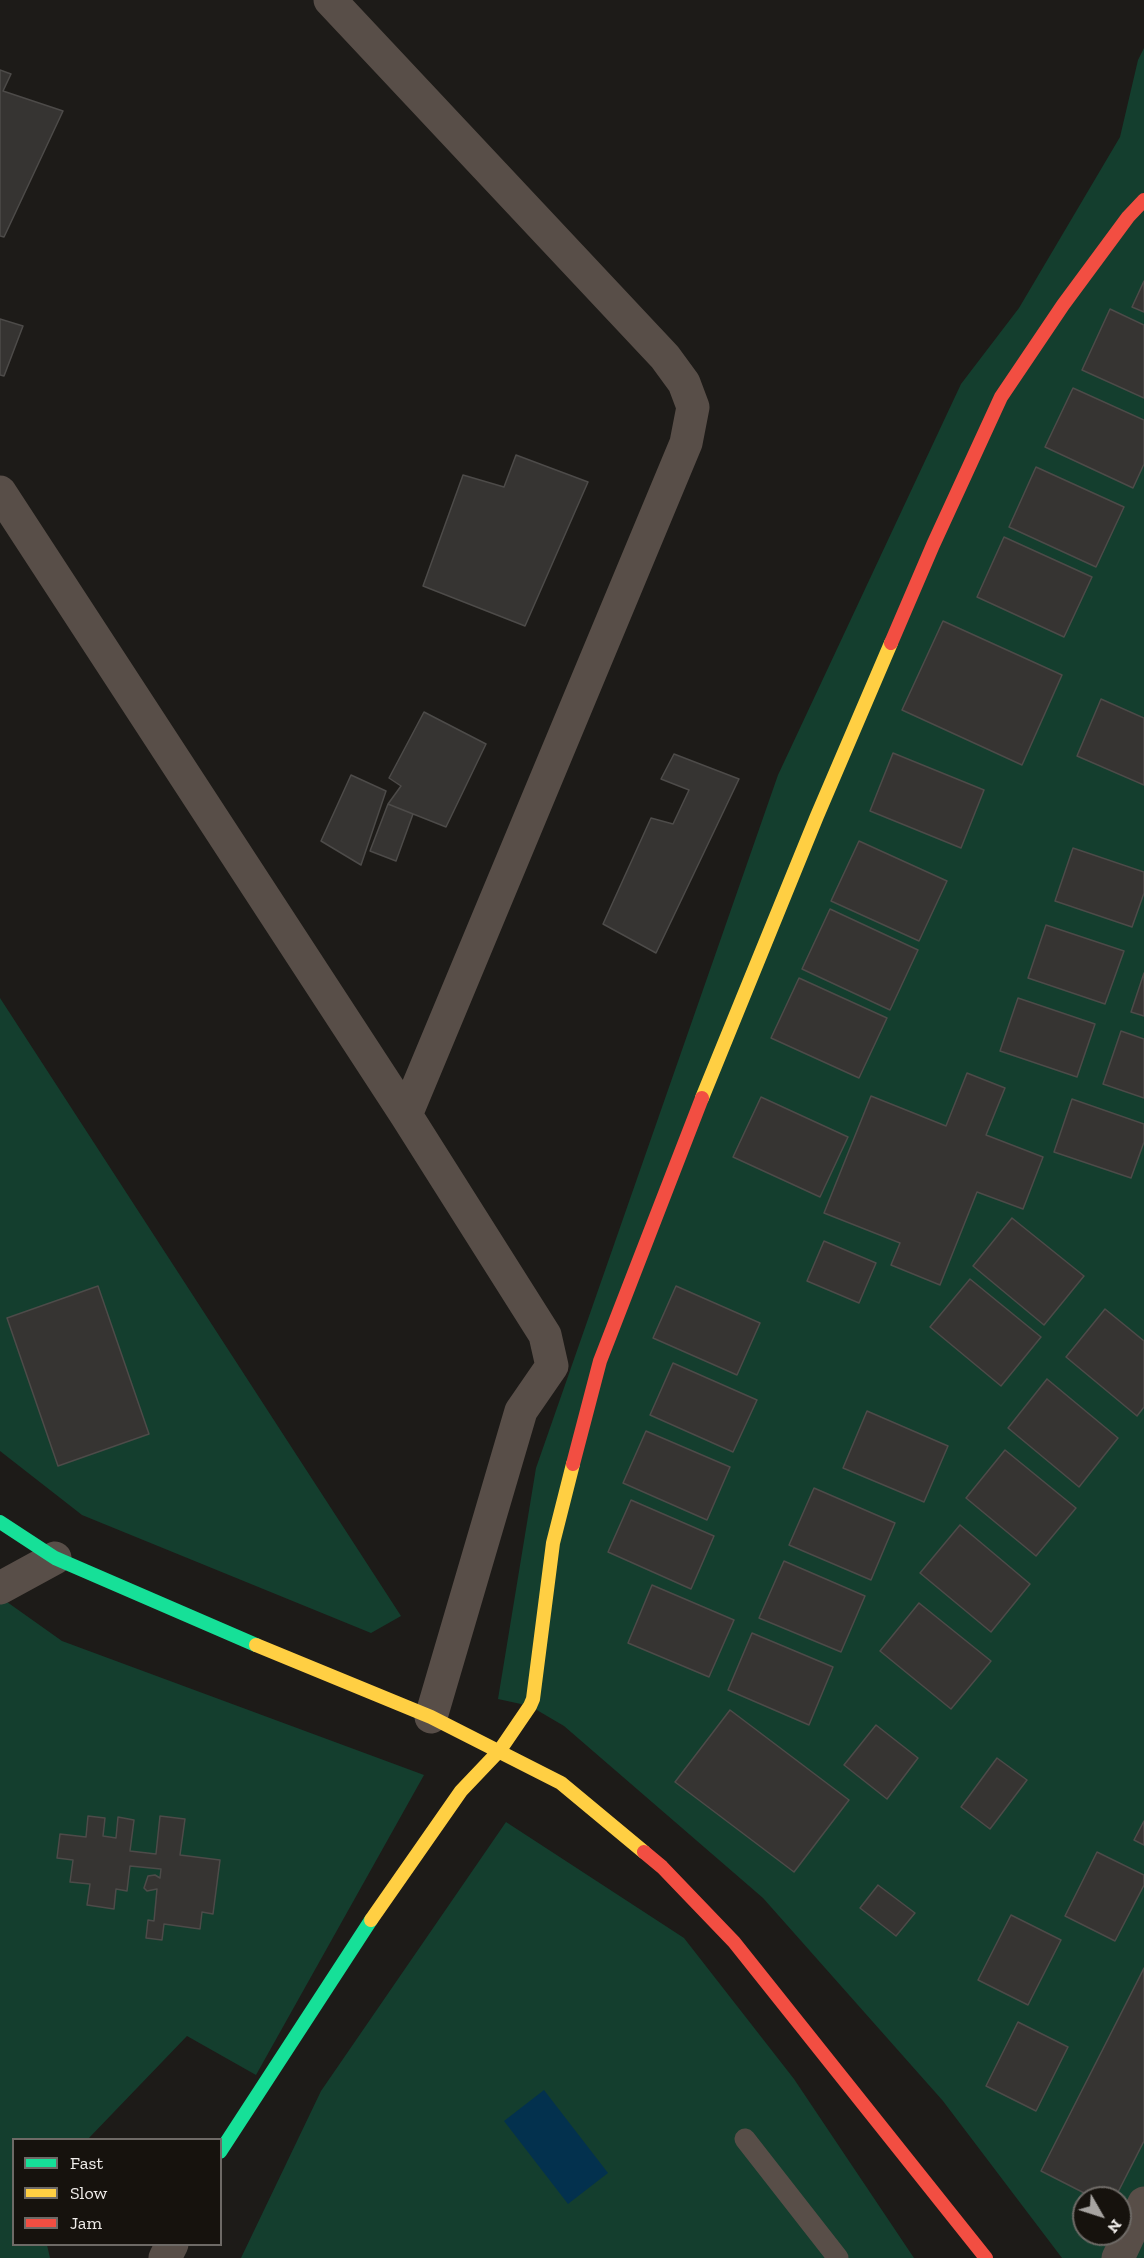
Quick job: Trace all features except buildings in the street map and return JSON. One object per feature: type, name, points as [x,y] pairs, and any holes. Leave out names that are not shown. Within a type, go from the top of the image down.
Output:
[{"type":"street","points":[[330,0],[664,357],[684,383],[693,407],[682,454],[406,1115]]},
{"type":"street","points":[[222,2149],[316,2002],[410,1862],[461,1791],[500,1750],[533,1699],[552,1543],[600,1361],[667,1185],[817,816],[933,545],[1001,397],[1076,288],[1128,217],[1144,200]]},
{"type":"street","points":[[0,492],[406,1115],[545,1335],[552,1366],[521,1411],[431,1717]]},
{"type":"street","points":[[0,1522],[55,1558],[312,1669],[431,1717],[500,1750],[561,1783],[662,1867],[734,1942],[987,2258]]},
{"type":"street","points":[[0,1588],[55,1558]]},
{"type":"street","points":[[1118,2258],[1144,2203]]},
{"type":"lane","points":[[745,2139],[838,2258]]},
{"type":"green space","points":[[1144,48],[1144,2258],[1062,2258],[943,2101],[763,1898],[564,1726],[530,1706],[498,1699],[536,1468],[778,775],[961,384],[1019,308],[1120,137],[1138,60]]},
{"type":"green space","points":[[0,998],[401,1616],[371,1633],[82,1515],[0,1451]]},
{"type":"green space","points":[[0,1597],[62,1641],[424,1775],[256,2075],[187,2036],[89,2138],[12,2138],[12,2246],[47,2246],[50,2258],[0,2258]]},
{"type":"green space","points":[[506,1822],[684,1938],[794,2079],[914,2258],[241,2258],[321,2091]]},
{"type":"water","points":[[544,2090],[608,2173],[568,2204],[504,2121]]},
{"type":"traffic: fast","points":[[0,1522],[55,1558],[256,1645]]},
{"type":"traffic: fast","points":[[222,2149],[371,1920]]},
{"type":"traffic: slow","points":[[702,1098],[817,816],[891,643]]},
{"type":"traffic: slow","points":[[371,1920],[461,1791],[500,1750],[530,1706],[533,1699],[553,1543],[573,1464]]},
{"type":"traffic: slow","points":[[256,1645],[431,1717],[561,1783],[644,1852]]},
{"type":"traffic: jam","points":[[891,643],[1001,397],[1063,305],[1128,217],[1144,200]]},
{"type":"traffic: jam","points":[[573,1464],[600,1361],[702,1098]]},
{"type":"traffic: jam","points":[[644,1852],[662,1867],[734,1942],[986,2258]]}]
